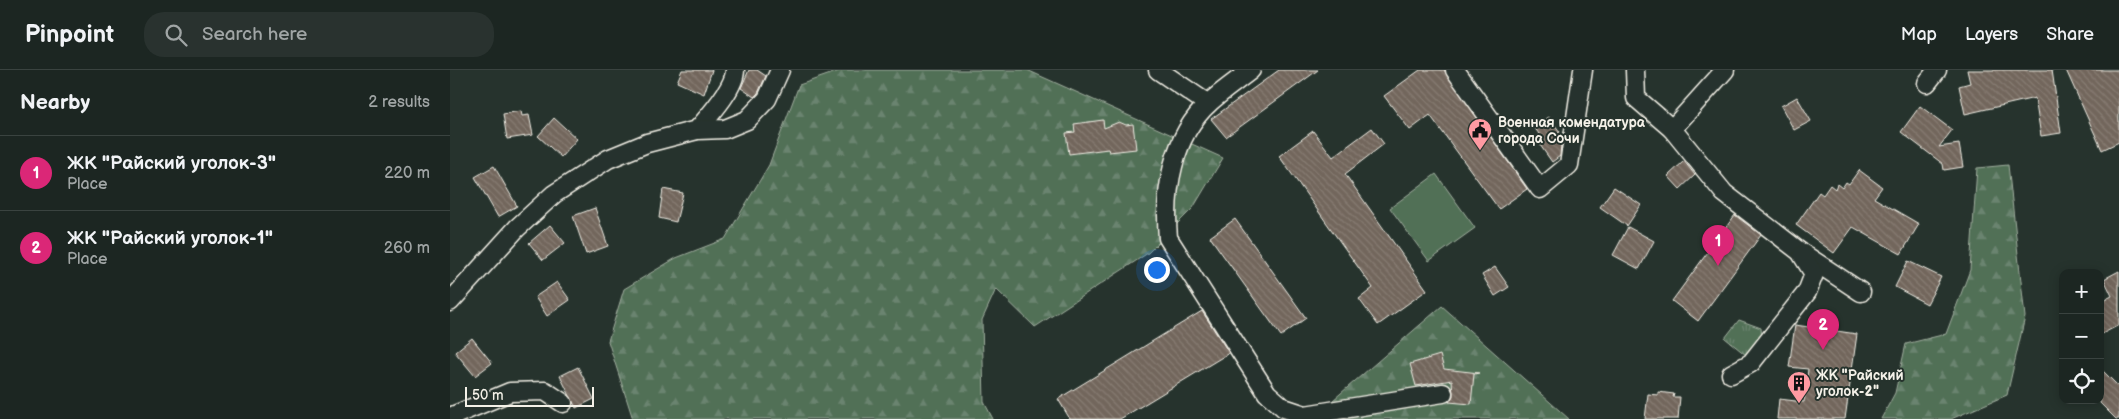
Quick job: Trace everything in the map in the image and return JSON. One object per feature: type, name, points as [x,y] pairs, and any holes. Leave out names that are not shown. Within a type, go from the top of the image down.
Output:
[{"type":"street","points":[[697,130],[715,108],[735,78],[735,70]]},
{"type":"street","points":[[450,302],[517,228],[554,194],[608,159],[647,143],[697,130],[724,129],[747,120],[768,99],[780,70]]},
{"type":"street","points":[[1158,70],[1208,104]]},
{"type":"street","points":[[1251,70],[1208,104],[1184,134],[1171,174],[1166,209],[1168,238],[1267,393],[1284,408],[1305,415],[1443,394]]},
{"type":"street","points":[[1455,70],[1540,189],[1569,165],[1583,70]]},
{"type":"street","points":[[1635,70],[1636,98],[1672,129],[1724,193],[1799,251],[1861,292]]},
{"type":"street","points":[[1672,129],[1725,70]]},
{"type":"street","points":[[1731,374],[1750,363],[1807,292],[1814,274],[1799,251]]},
{"type":"street","points":[[450,417],[510,392],[544,391],[563,403]]},
{"type":"green space","points":[[842,70],[1027,70],[1223,158],[1193,208],[1148,253],[1035,327],[996,289],[982,320],[984,402],[993,419],[633,419],[608,341],[624,289],[676,258],[725,239],[769,165],[799,85]]},
{"type":"green space","points":[[2008,165],[2025,317],[2007,395],[1951,419],[1881,419],[1895,393],[1906,344],[1946,334],[1970,270],[1977,168]]},
{"type":"green space","points":[[1436,174],[1475,228],[1429,261],[1390,208]]},
{"type":"green space","points":[[1442,306],[1569,419],[1311,419]]},
{"type":"green space","points":[[1739,320],[1761,328],[1762,340],[1746,355],[1725,338]]},
{"type":"building","points":[[682,70],[712,70],[704,94],[677,82]]},
{"type":"building","points":[[749,70],[757,70],[766,76],[754,97],[741,88]]},
{"type":"building","points":[[1279,70],[1318,70],[1226,137],[1211,119]]},
{"type":"building","name":"Военная комендатура города Сочи","points":[[1420,70],[1444,70],[1527,189],[1499,209],[1430,115],[1410,130],[1384,96]]},
{"type":"building","points":[[1967,70],[2052,70],[2061,133],[2041,136],[2035,98],[1965,114],[1959,86],[1970,83]]},
{"type":"building","points":[[2066,70],[2119,70],[2119,142],[2102,150]]},
{"type":"building","points":[[1797,97],[1811,121],[1794,130],[1781,106]]},
{"type":"building","points":[[1920,106],[1952,130],[1939,147],[1959,144],[1963,167],[1944,170],[1943,164],[1901,132]]},
{"type":"building","points":[[521,111],[522,116],[529,115],[533,135],[507,139],[503,114]]},
{"type":"building","points":[[1549,117],[1560,132],[1555,135],[1561,144],[1560,156],[1552,162],[1540,145],[1545,142],[1534,127]]},
{"type":"building","points":[[554,118],[577,139],[561,157],[538,136]]},
{"type":"building","points":[[1103,120],[1104,128],[1119,122],[1126,125],[1133,124],[1136,149],[1109,152],[1108,149],[1069,154],[1066,133],[1075,132],[1074,124]]},
{"type":"building","points":[[1372,128],[1384,144],[1345,174],[1427,290],[1378,325],[1359,299],[1373,288],[1279,156],[1313,131],[1333,157]]},
{"type":"building","points":[[1684,161],[1695,175],[1680,189],[1668,176]]},
{"type":"building","points":[[494,166],[517,206],[498,217],[475,177]]},
{"type":"building","points":[[1859,170],[1882,187],[1874,198],[1919,224],[1901,254],[1853,227],[1834,253],[1796,225],[1819,192],[1823,195],[1830,185],[1835,189],[1837,184],[1842,188],[1846,182],[1849,184]]},
{"type":"building","points":[[1614,187],[1641,205],[1627,226],[1600,207]]},
{"type":"building","points":[[663,189],[683,193],[676,222],[659,218]]},
{"type":"building","points":[[595,208],[608,246],[586,254],[573,216]]},
{"type":"building","points":[[1735,215],[1761,235],[1698,321],[1672,301]]},
{"type":"building","points":[[1235,219],[1306,318],[1281,336],[1210,237]]},
{"type":"building","points":[[550,225],[565,243],[543,260],[529,243]]},
{"type":"building","points":[[1628,227],[1654,241],[1639,269],[1613,255]]},
{"type":"building","points":[[1908,261],[1941,277],[1927,304],[1895,287]]},
{"type":"building","points":[[1495,267],[1509,287],[1495,296],[1482,275]]},
{"type":"building","points":[[2119,271],[2119,325],[2104,333],[2104,300],[2112,296],[2104,279]]},
{"type":"building","points":[[557,282],[570,300],[547,316],[535,297]]},
{"type":"building","points":[[1202,311],[1229,353],[1120,419],[1070,419],[1058,399]]},
{"type":"building","points":[[1795,325],[1857,334],[1845,419],[1777,419],[1779,399],[1804,402],[1808,369],[1789,367]]},
{"type":"building","points":[[472,338],[492,363],[475,376],[455,352]]},
{"type":"building","points":[[1440,355],[1444,369],[1479,373],[1474,374],[1471,404],[1449,402],[1453,396],[1452,380],[1416,386],[1410,364]]},
{"type":"building","points":[[578,367],[594,399],[576,408],[560,376]]},
{"type":"building","points":[[2104,372],[2119,387],[2119,419],[2116,419],[2101,404],[2104,404]]},
{"type":"building","points":[[1658,392],[1674,394],[1673,397],[1680,397],[1678,419],[1645,419],[1648,394],[1658,395]]},
{"type":"place","name":"Военная комендатура города Сочи","points":[[1480,151]]},
{"type":"place","name":"ЖК \"Райский уголок-3\"","points":[[1718,266]]},
{"type":"place","name":"ЖК \"Райский уголок-1\"","points":[[1823,350]]},
{"type":"place","name":"ЖК \"Райский уголок-2\"","points":[[1799,404]]}]
